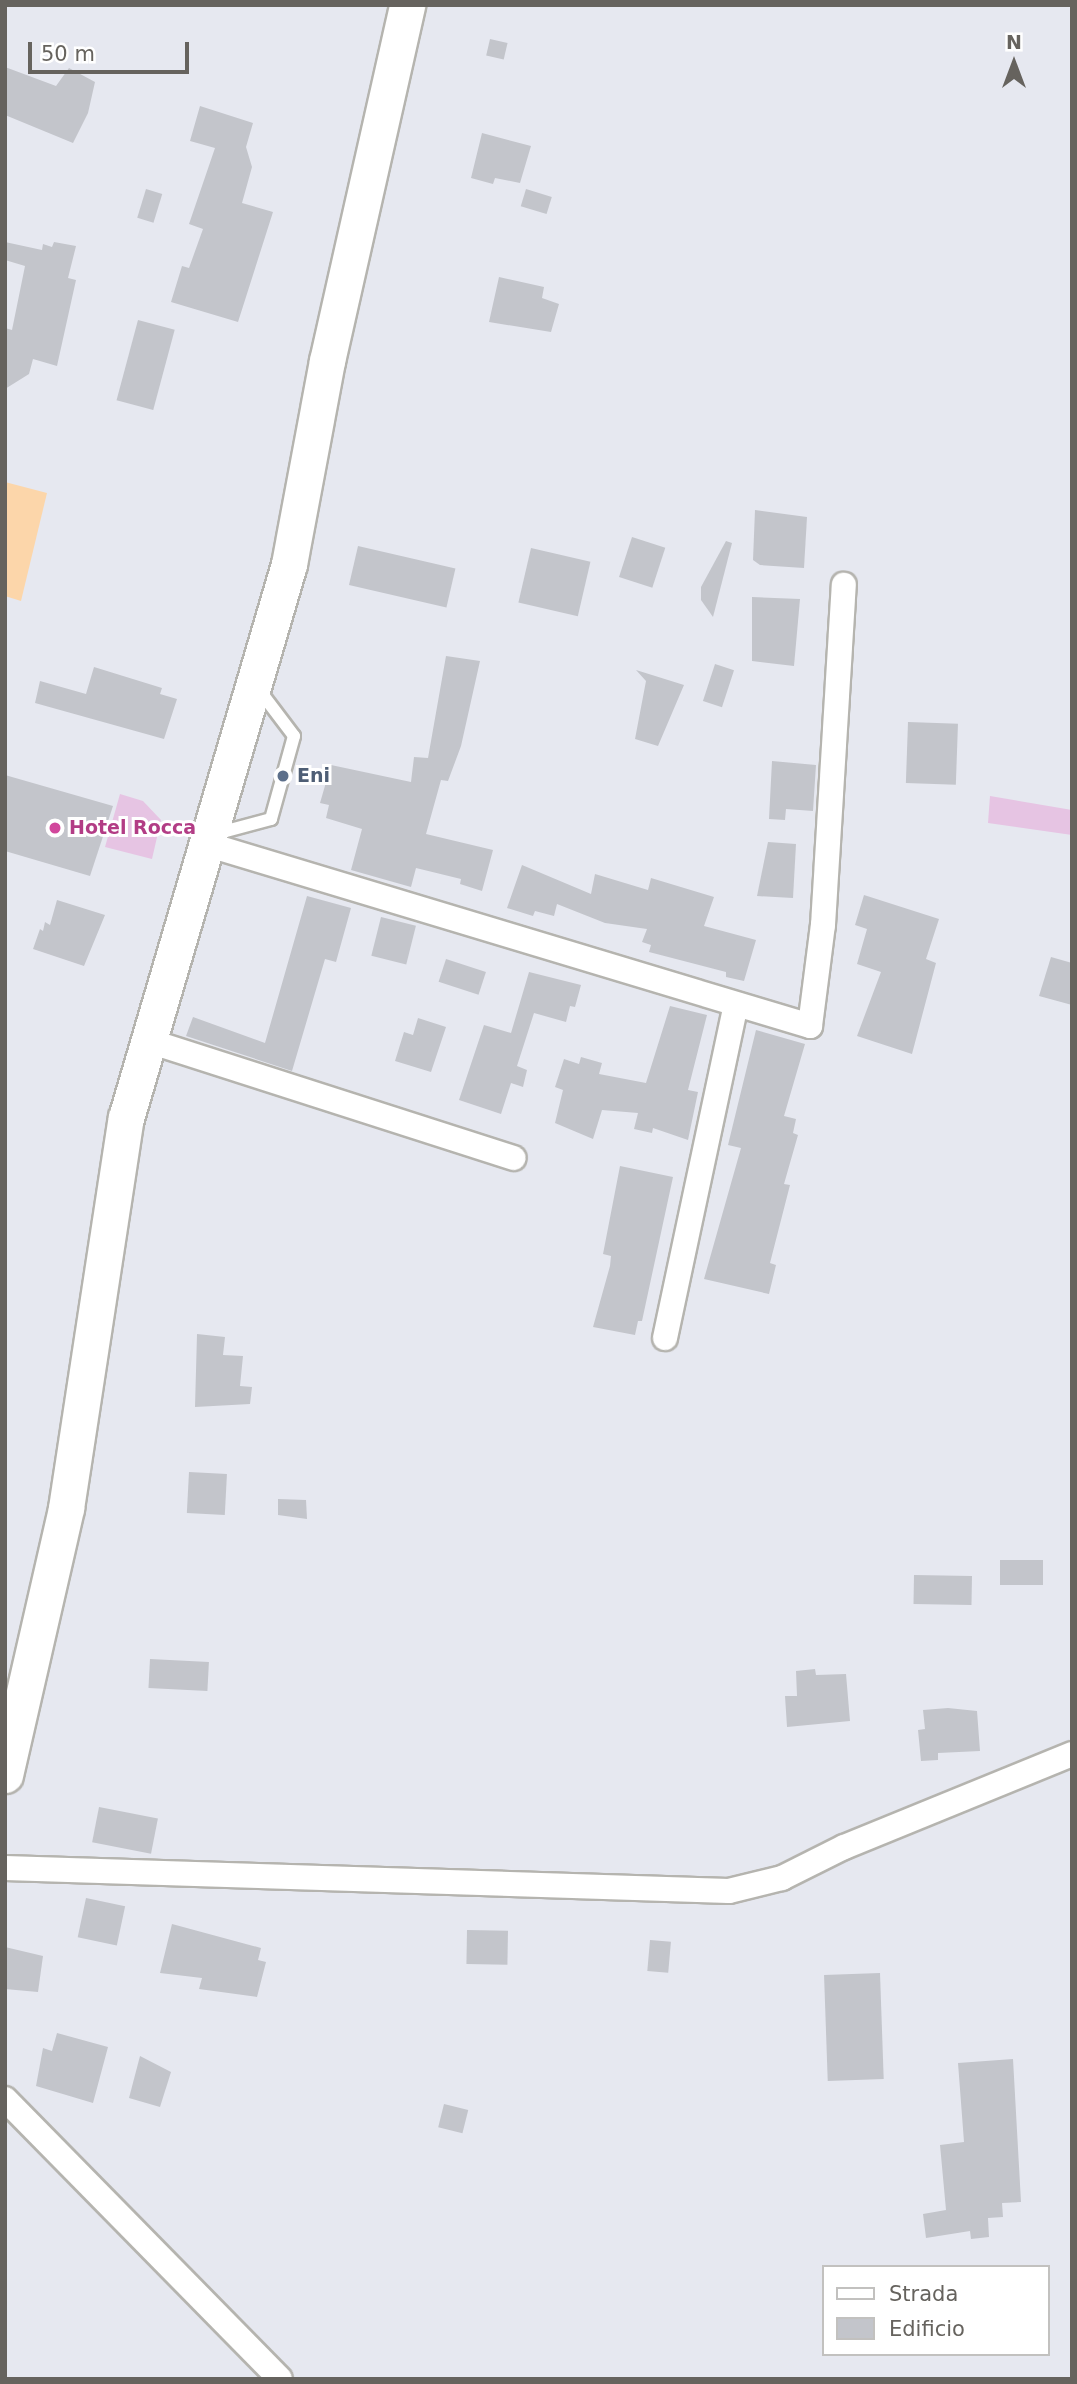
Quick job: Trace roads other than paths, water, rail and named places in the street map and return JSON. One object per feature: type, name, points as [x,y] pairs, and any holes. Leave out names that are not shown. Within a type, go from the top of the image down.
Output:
[{"type":"main road","points":[[5,1775],[66,1508],[107,1221],[146,1040],[292,550],[327,361],[407,5]]},
{"type":"street","points":[[207,840],[810,1026],[824,912],[844,585]]},
{"type":"street","points":[[665,1338],[736,1004]]},
{"type":"street","points":[[146,1040],[513,1158]]},
{"type":"street","points":[[5,1868],[729,1891],[782,1878],[844,1847],[1072,1754]]},
{"type":"street","points":[[5,2099],[280,2379]]},
{"type":"lane","points":[[207,840],[271,819],[295,736],[254,682]]},
{"type":"place","name":"Eni","points":[[283,776]]},
{"type":"place","name":"Hotel Rocca","points":[[55,828]]}]
